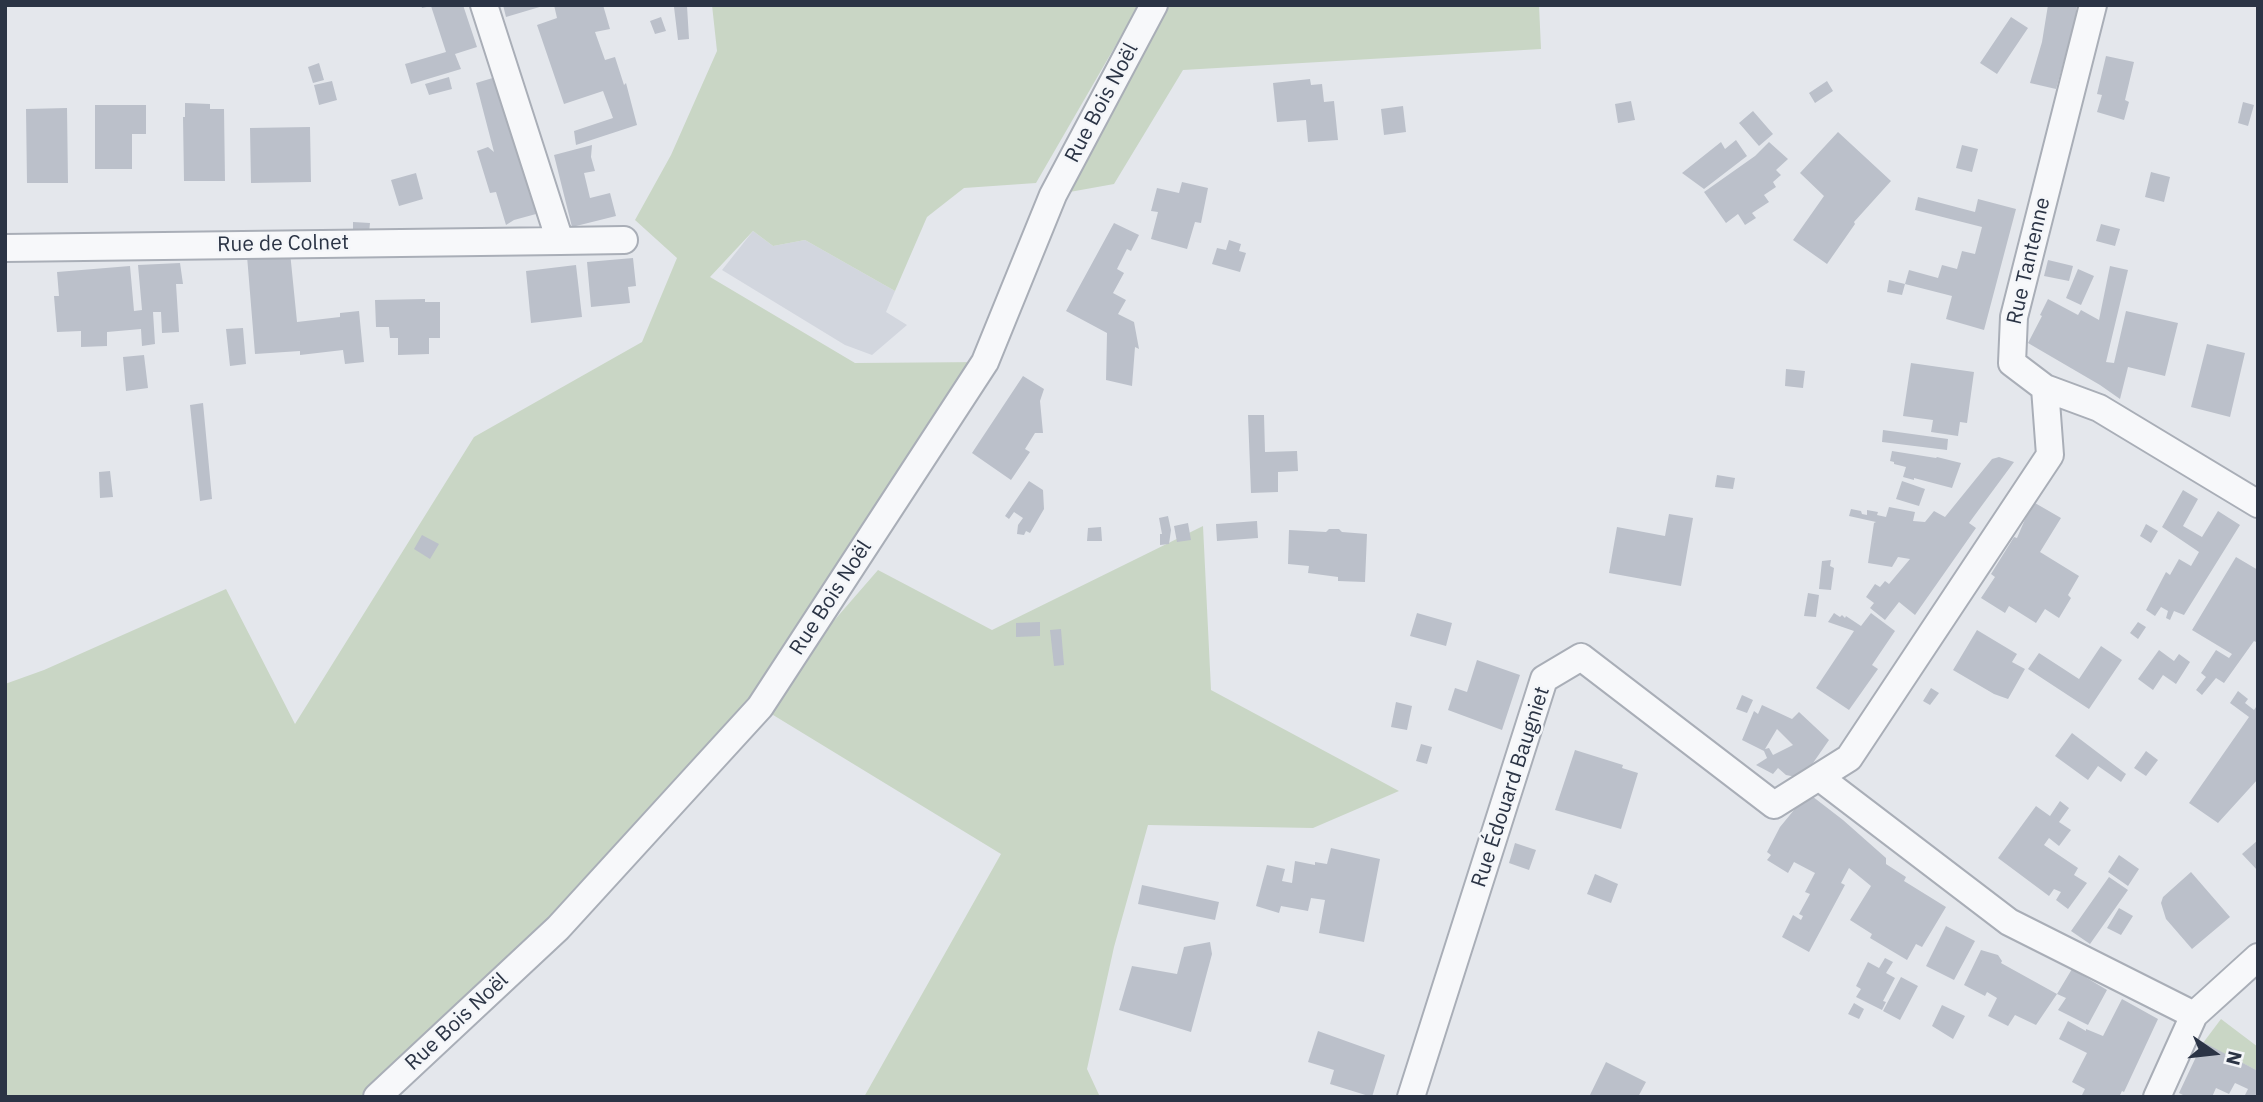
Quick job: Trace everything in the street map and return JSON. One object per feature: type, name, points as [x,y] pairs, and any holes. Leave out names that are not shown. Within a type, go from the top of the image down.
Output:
[{"type":"street","points":[[484,5],[560,242]]},
{"type":"street","name":"Rue Bois Noël","points":[[377,1097],[558,928],[760,706],[985,362],[1053,195],[1154,5]]},
{"type":"street","name":"Rue Tantenne","points":[[2093,5],[2014,317],[2011,363],[2045,388],[2099,408],[2258,504]]},
{"type":"street","name":"Rue de Colnet","points":[[5,248],[624,240]]},
{"type":"street","name":"Rue Édouard Baugniet","points":[[1411,1097],[1544,679],[1581,657],[1774,805],[1849,758],[2050,455],[2045,388]]},
{"type":"street","points":[[1819,777],[2009,922],[2194,1015]]},
{"type":"street","points":[[2157,1097],[2194,1015],[2258,957]]},
{"type":"shaded area","points":[[753,231],[773,246],[805,240],[895,291],[886,312],[907,325],[872,355],[845,345],[722,270]]},
{"type":"green space","points":[[712,5],[1139,5],[1036,183],[964,188],[927,217],[895,291],[805,240],[773,246],[753,231],[710,277],[855,363],[985,362],[765,700],[878,570],[992,630],[1203,526],[1211,690],[1399,791],[1313,828],[1148,825],[1114,947],[1087,1069],[1100,1097],[864,1097],[1001,854],[760,707],[377,1097],[5,1097],[5,684],[44,670],[226,589],[295,724],[474,437],[642,342],[677,258],[635,220],[671,155],[717,51]]},
{"type":"green space","points":[[1160,5],[1539,5],[1541,49],[1183,70],[1114,184],[1053,195]]},
{"type":"green space","points":[[2221,1019],[2258,1047],[2258,1071],[2203,1043]]},
{"type":"building","points":[[421,5],[463,5],[477,47],[455,54],[461,69],[411,84],[405,64],[446,52],[431,6],[422,8]]},
{"type":"building","points":[[503,5],[543,5],[543,6],[506,17]]},
{"type":"building","points":[[554,5],[603,5],[610,29],[595,32],[605,60],[615,57],[624,85],[626,83],[637,125],[576,145],[574,131],[613,118],[603,91],[564,104],[537,25],[557,18]]},
{"type":"building","points":[[2048,5],[2077,5],[2075,22],[2056,89],[2030,83],[2042,42]]},
{"type":"building","points":[[687,6],[689,39],[678,40],[674,7]]},
{"type":"building","points":[[661,17],[666,31],[655,34],[650,21]]},
{"type":"building","points":[[2011,17],[2028,28],[1997,74],[1980,63]]},
{"type":"building","points":[[2106,56],[2134,62],[2125,100],[2129,102],[2124,120],[2097,112],[2102,95],[2097,94]]},
{"type":"building","points":[[319,63],[324,80],[313,83],[308,67]]},
{"type":"building","points":[[449,77],[452,89],[429,95],[425,84]]},
{"type":"building","points":[[496,77],[536,214],[506,225],[496,192],[490,193],[477,151],[488,147],[494,152],[476,83]]},
{"type":"building","points":[[1310,79],[1311,85],[1322,84],[1324,102],[1334,101],[1338,140],[1308,142],[1306,120],[1277,122],[1273,83]]},
{"type":"building","points":[[332,81],[337,100],[319,105],[314,85]]},
{"type":"building","points":[[1827,81],[1833,91],[1815,103],[1809,93]]},
{"type":"building","points":[[1631,101],[1635,120],[1618,123],[1615,104]]},
{"type":"building","points":[[2243,102],[2254,105],[2248,126],[2238,123]]},
{"type":"building","points":[[185,103],[210,104],[210,109],[224,109],[225,181],[184,181]]},
{"type":"building","points":[[95,105],[146,105],[146,134],[132,134],[132,169],[95,169]]},
{"type":"building","points":[[1403,106],[1406,132],[1384,135],[1381,109]]},
{"type":"building","points":[[67,108],[68,183],[27,183],[26,109]]},
{"type":"building","points":[[1753,111],[1773,134],[1759,146],[1739,123]]},
{"type":"building","points":[[310,127],[311,182],[251,183],[250,128]]},
{"type":"building","points":[[1838,132],[1891,181],[1854,222],[1827,264],[1793,240],[1824,196],[1800,173]]},
{"type":"building","points":[[1736,140],[1747,156],[1704,189],[1682,173],[1721,142],[1725,149]]},
{"type":"building","points":[[1769,142],[1788,159],[1776,170],[1781,175],[1773,182],[1776,187],[1764,195],[1769,202],[1752,213],[1756,218],[1745,225],[1738,214],[1726,223],[1704,192],[1755,156]]},
{"type":"building","points":[[592,145],[591,157],[595,171],[584,173],[590,198],[610,193],[616,216],[572,227],[554,155]]},
{"type":"building","points":[[1962,145],[1978,149],[1972,172],[1956,168]]},
{"type":"building","points":[[2151,172],[2170,177],[2164,202],[2145,197]]},
{"type":"building","points":[[416,173],[423,199],[399,206],[391,180]]},
{"type":"building","points":[[1182,182],[1208,188],[1201,223],[1195,222],[1187,249],[1151,239],[1158,212],[1151,211],[1157,188],[1179,193]]},
{"type":"building","points":[[1918,197],[1975,212],[1978,199],[2016,209],[1984,330],[1946,319],[1952,296],[1905,284],[1909,270],[1938,278],[1942,265],[1957,269],[1962,251],[1975,254],[1982,227],[1915,210]]},
{"type":"building","points":[[353,222],[370,223],[369,233],[353,232]]},
{"type":"building","points":[[1114,223],[1139,235],[1131,251],[1127,249],[1117,269],[1124,273],[1113,293],[1126,300],[1118,314],[1134,322],[1139,349],[1135,347],[1132,386],[1106,380],[1107,333],[1066,311]]},
{"type":"building","points":[[2101,224],[2120,229],[2115,246],[2096,241]]},
{"type":"building","points":[[1229,240],[1241,244],[1239,251],[1246,253],[1240,272],[1212,264],[1217,248],[1226,250]]},
{"type":"building","points":[[290,252],[297,322],[340,317],[340,313],[359,311],[364,362],[345,364],[343,350],[300,355],[300,351],[255,354],[247,256]]},
{"type":"building","points":[[633,258],[636,286],[628,287],[630,303],[591,307],[587,262]]},
{"type":"building","points":[[2048,260],[2073,266],[2069,281],[2044,276]]},
{"type":"building","points":[[180,263],[183,284],[176,284],[179,332],[162,333],[161,312],[153,312],[155,344],[142,346],[141,329],[107,332],[107,346],[81,347],[81,331],[57,332],[54,296],[59,296],[57,272],[130,266],[134,311],[142,310],[138,265]]},
{"type":"building","points":[[576,265],[582,317],[531,323],[526,271]]},
{"type":"building","points":[[2110,266],[2128,270],[2106,362],[2114,363],[2126,311],[2178,323],[2165,376],[2128,367],[2120,399],[2028,343],[2048,299],[2078,315],[2081,310],[2099,320]]},
{"type":"building","points":[[2078,269],[2094,276],[2081,305],[2066,298]]},
{"type":"building","points":[[1889,280],[1905,284],[1902,295],[1887,292]]},
{"type":"building","points":[[425,299],[425,302],[440,302],[440,338],[429,338],[429,354],[398,355],[398,338],[390,338],[389,327],[376,327],[375,300]]},
{"type":"building","points":[[243,328],[246,364],[230,366],[226,329]]},
{"type":"building","points":[[2207,344],[2245,353],[2230,417],[2191,407]]},
{"type":"building","points":[[144,355],[148,388],[126,391],[123,357]]},
{"type":"building","points":[[1911,363],[1974,372],[1967,423],[1960,422],[1958,436],[1931,432],[1933,420],[1903,416]]},
{"type":"building","points":[[1786,369],[1805,371],[1803,388],[1785,386]]},
{"type":"building","points":[[1023,376],[1044,389],[1040,401],[1043,433],[1035,433],[1025,449],[1030,452],[1011,480],[972,453]]},
{"type":"building","points":[[203,403],[212,499],[200,501],[190,405]]},
{"type":"building","points":[[1248,415],[1264,415],[1265,452],[1297,451],[1298,471],[1278,472],[1278,492],[1251,493]]},
{"type":"building","points":[[1883,430],[1948,439],[1947,450],[1882,442]]},
{"type":"building","points":[[1892,451],[1961,463],[1952,488],[1903,477],[1906,467],[1890,461]]},
{"type":"building","points":[[1999,457],[2014,462],[1969,523],[1976,528],[1915,615],[1899,602],[1885,620],[1870,608],[1874,603],[1866,597],[1875,584],[1880,587],[1885,581],[1889,584],[1910,559],[1898,557],[1892,567],[1868,563],[1876,522],[1849,516],[1851,509],[1867,515],[1867,510],[1878,512],[1877,515],[1886,517],[1889,507],[1915,512],[1913,521],[1925,522],[1934,511],[1945,517],[1992,459]]},
{"type":"building","points":[[110,471],[113,497],[100,498],[99,472]]},
{"type":"building","points":[[1717,475],[1735,478],[1733,489],[1715,487]]},
{"type":"building","points":[[1029,481],[1043,490],[1044,509],[1030,533],[1026,531],[1024,535],[1017,534],[1018,525],[1023,518],[1014,512],[1009,519],[1005,516]]},
{"type":"building","points":[[1902,481],[1925,489],[1919,506],[1896,499]]},
{"type":"building","points":[[2183,490],[2198,499],[2183,526],[2202,537],[2218,511],[2240,525],[2184,615],[2174,611],[2170,620],[2166,618],[2168,611],[2161,607],[2155,616],[2146,610],[2166,572],[2170,575],[2179,559],[2191,566],[2199,552],[2162,527]]},
{"type":"building","points":[[2035,503],[2061,518],[2040,552],[2079,576],[2068,595],[2071,598],[2059,618],[2045,609],[2036,623],[2009,606],[2005,613],[1981,598],[1995,577],[1991,574],[2014,537],[2017,538]]},
{"type":"building","points":[[1669,514],[1693,518],[1681,586],[1609,573],[1617,527],[1665,536]]},
{"type":"building","points":[[1168,516],[1171,530],[1169,544],[1160,545],[1162,534],[1159,518]]},
{"type":"building","points":[[1257,521],[1258,538],[1217,541],[1216,524]]},
{"type":"building","points":[[1188,523],[1191,540],[1177,542],[1174,526]]},
{"type":"building","points":[[2146,524],[2158,531],[2151,543],[2140,536]]},
{"type":"building","points":[[1101,527],[1102,541],[1087,541],[1088,528]]},
{"type":"building","points":[[1329,529],[1367,534],[1365,582],[1338,581],[1338,577],[1308,573],[1309,566],[1288,564],[1289,530],[1326,532]]},
{"type":"building","points":[[422,535],[439,544],[430,559],[414,549]]},
{"type":"building","points":[[2236,557],[2258,570],[2258,643],[2254,641],[2224,683],[2216,678],[2202,695],[2196,690],[2206,677],[2201,673],[2216,650],[2229,658],[2232,654],[2192,630]]},
{"type":"building","points":[[1831,560],[1830,566],[1834,568],[1831,590],[1819,589],[1822,561]]},
{"type":"building","points":[[1808,593],[1819,595],[1816,617],[1804,616]]},
{"type":"building","points":[[1417,613],[1452,623],[1446,646],[1410,636]]},
{"type":"building","points":[[1834,613],[1840,617],[1846,616],[1861,626],[1871,613],[1895,631],[1872,665],[1878,669],[1849,710],[1816,688],[1854,631],[1828,622]]},
{"type":"building","points":[[1040,622],[1040,636],[1016,637],[1016,623]]},
{"type":"building","points":[[2138,622],[2146,627],[2138,639],[2130,633]]},
{"type":"building","points":[[1061,629],[1064,665],[1054,666],[1050,630]]},
{"type":"building","points":[[1977,630],[2017,654],[2012,662],[2025,669],[2008,699],[1994,694],[1953,670]]},
{"type":"building","points":[[2101,646],[2122,660],[2089,709],[2028,669],[2039,653],[2079,679]]},
{"type":"building","points":[[2159,650],[2174,661],[2179,654],[2190,662],[2176,684],[2163,675],[2153,690],[2138,679]]},
{"type":"building","points":[[1477,660],[1520,675],[1502,730],[1448,710],[1455,688],[1467,692]]},
{"type":"building","points":[[1931,688],[1939,693],[1930,705],[1923,701]]},
{"type":"building","points":[[2238,691],[2248,699],[2245,703],[2254,710],[2258,704],[2258,779],[2218,823],[2189,803],[2249,717],[2230,703]]},
{"type":"building","points":[[1742,695],[1753,700],[1747,713],[1736,709]]},
{"type":"building","points":[[1396,702],[1412,706],[1407,730],[1391,727]]},
{"type":"building","points":[[1762,705],[1792,719],[1799,712],[1829,740],[1813,763],[1796,777],[1786,775],[1778,768],[1773,774],[1756,765],[1767,758],[1764,751],[1742,740],[1754,711],[1758,714]],"holes":[[[1777,729],[1793,745],[1773,755],[1769,748],[1765,749]]]},
{"type":"building","points":[[2072,733],[2126,774],[2121,782],[2098,766],[2088,780],[2055,756]]},
{"type":"building","points":[[1421,744],[1432,747],[1427,764],[1416,761]]},
{"type":"building","points":[[1575,750],[1623,765],[1622,768],[1638,773],[1621,829],[1555,810]]},
{"type":"building","points":[[2146,751],[2158,760],[2146,776],[2134,768]]},
{"type":"building","points":[[1808,793],[1886,858],[1886,864],[1906,877],[1904,881],[1946,907],[1922,947],[1916,944],[1907,960],[1870,938],[1872,934],[1850,920],[1871,886],[1849,868],[1841,883],[1845,885],[1809,952],[1782,937],[1793,915],[1801,920],[1803,916],[1799,914],[1810,894],[1805,892],[1815,873],[1794,862],[1788,873],[1767,860],[1771,855],[1767,852],[1780,827]]},
{"type":"building","points":[[2060,801],[2069,808],[2059,822],[2071,830],[2059,846],[2049,838],[2044,845],[2078,868],[2074,875],[2087,883],[2068,909],[2056,900],[2061,892],[2054,889],[2049,896],[1998,858],[2036,806],[2050,816]]},
{"type":"building","points":[[2258,840],[2258,871],[2242,854]]},
{"type":"building","points":[[1515,843],[1536,850],[1529,870],[1509,863]]},
{"type":"building","points":[[1331,848],[1380,859],[1364,942],[1319,933],[1325,900],[1311,898],[1308,911],[1281,906],[1279,913],[1256,906],[1267,865],[1285,869],[1282,881],[1292,883],[1295,861],[1315,865],[1315,862],[1327,864]]},
{"type":"building","points":[[2119,855],[2139,869],[2128,886],[2108,872]]},
{"type":"building","points":[[2191,872],[2230,917],[2192,949],[2166,919],[2161,903],[2163,897]]},
{"type":"building","points":[[1595,874],[1618,884],[1611,903],[1587,894]]},
{"type":"building","points":[[2109,877],[2128,890],[2090,944],[2071,931]]},
{"type":"building","points":[[1142,885],[1219,902],[1215,920],[1138,904]]},
{"type":"building","points":[[2119,908],[2133,916],[2121,935],[2107,928]]},
{"type":"building","points":[[1946,926],[1975,941],[1954,980],[1926,966]]},
{"type":"building","points":[[1210,942],[1212,954],[1191,1032],[1119,1010],[1132,966],[1177,974],[1184,947]]},
{"type":"building","points":[[1981,950],[1998,955],[2001,963],[2057,994],[2036,1025],[2015,1015],[2008,1026],[1988,1016],[1997,998],[1987,992],[1985,996],[1964,985]]},
{"type":"building","points":[[1885,958],[1893,962],[1886,973],[1895,978],[1883,1001],[1886,1002],[1882,1010],[1856,997],[1861,989],[1856,986],[1868,962],[1879,968]]},
{"type":"building","points":[[2072,969],[2107,990],[2088,1025],[2058,1010],[2066,998],[2057,994]]},
{"type":"building","points":[[1901,977],[1918,986],[1900,1020],[1883,1011]]},
{"type":"building","points":[[2122,999],[2158,1019],[2124,1092],[2122,1091],[2119,1097],[2081,1097],[2085,1089],[2072,1082],[2087,1053],[2059,1039],[2068,1021],[2086,1031],[2103,1036]]},
{"type":"building","points":[[1854,1003],[1864,1009],[1859,1019],[1848,1014]]},
{"type":"building","points":[[1942,1005],[1965,1016],[1953,1039],[1932,1026]]},
{"type":"building","points":[[1318,1031],[1385,1055],[1372,1097],[1330,1084],[1334,1070],[1308,1062]]},
{"type":"building","points":[[2203,1042],[2258,1071],[2258,1097],[2244,1097],[2248,1089],[2235,1083],[2229,1094],[2216,1088],[2212,1097],[2187,1097],[2179,1093]]},
{"type":"building","points":[[1606,1062],[1646,1082],[1638,1097],[1589,1097]]}]
